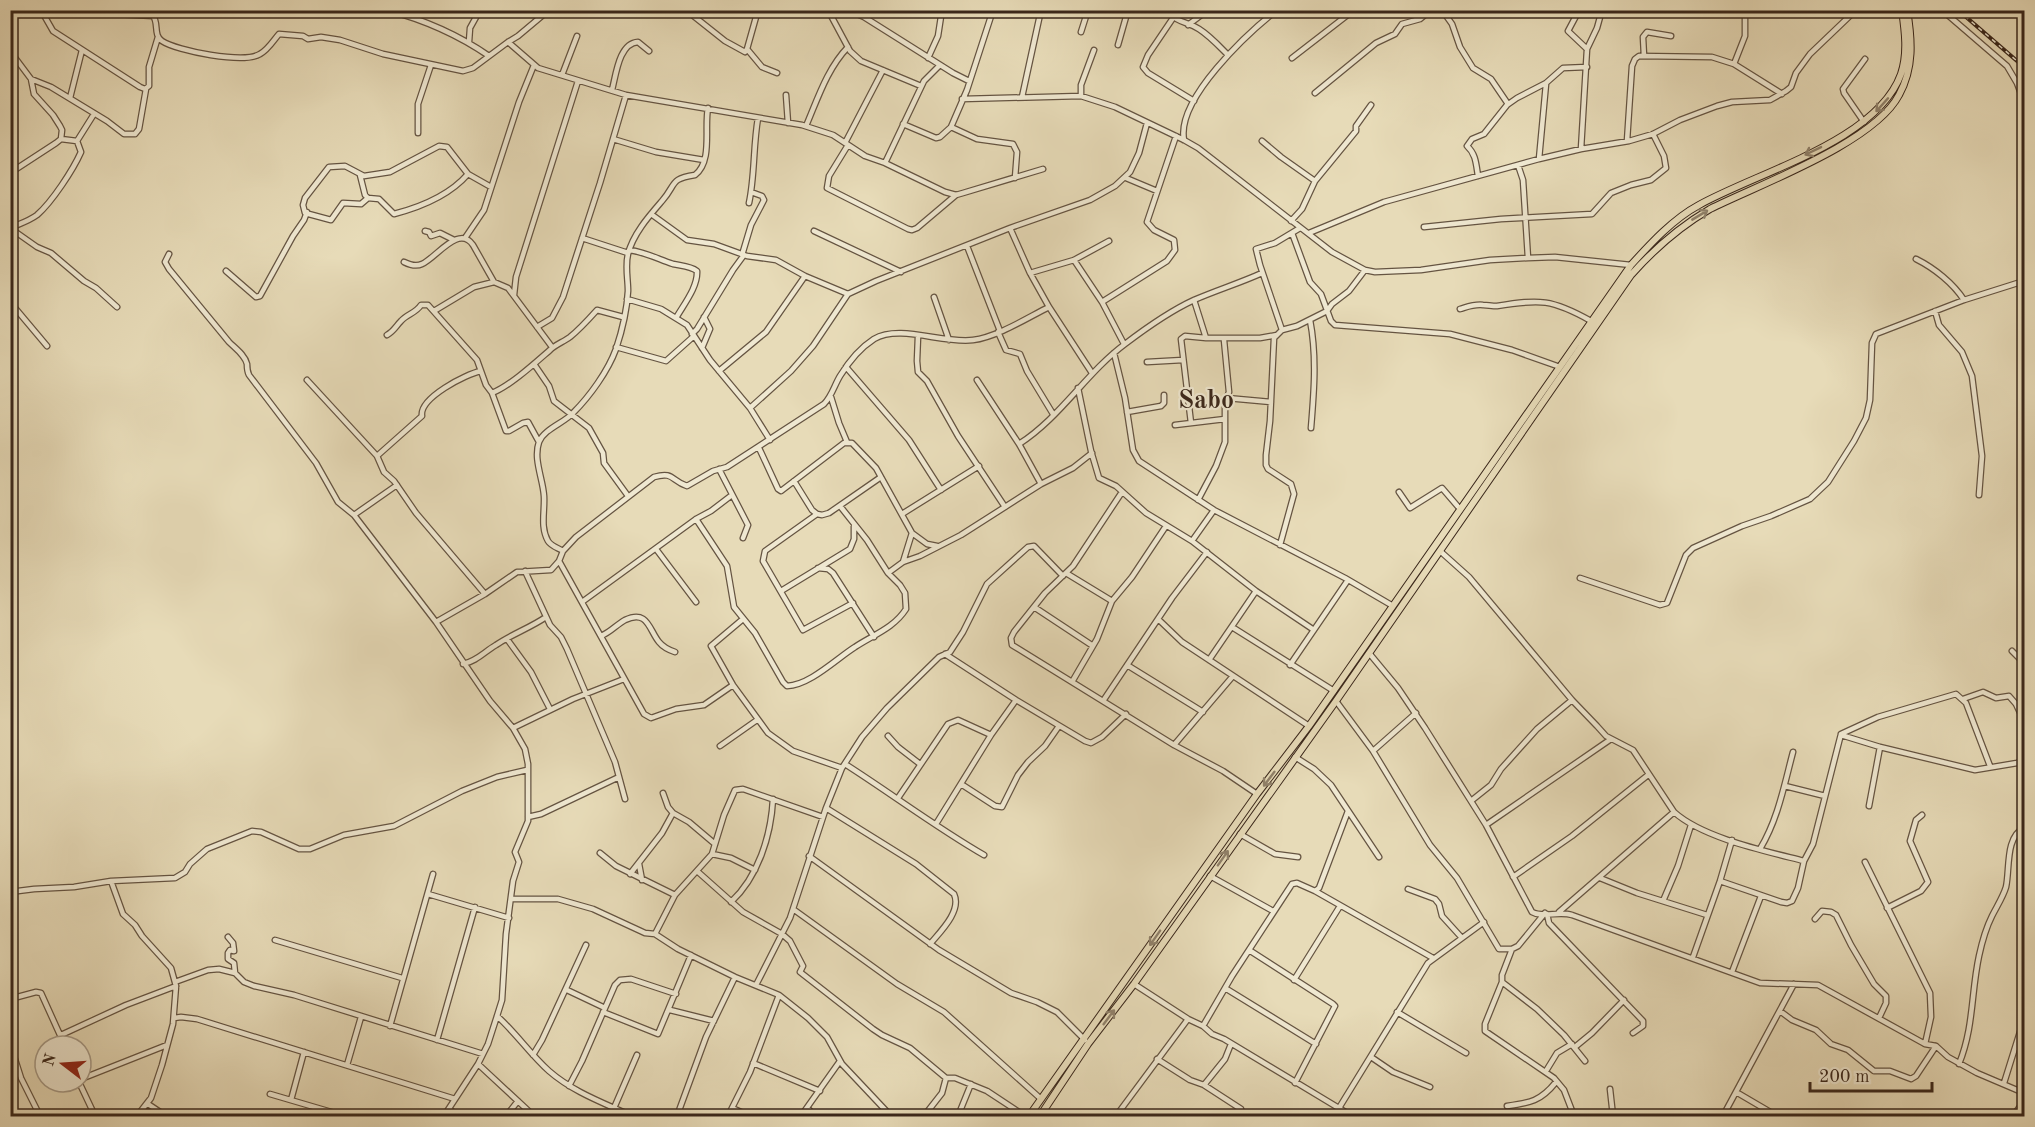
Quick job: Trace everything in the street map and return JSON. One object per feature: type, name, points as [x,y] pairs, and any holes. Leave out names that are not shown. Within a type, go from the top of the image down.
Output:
[{"type":"main road","points":[[1040,1116],[1086,1041],[1257,794],[1334,691],[1631,265],[1657,237],[1698,205],[1819,148],[1867,120],[1886,101],[1901,74],[1906,38],[1902,10]]},
{"type":"main road","points":[[1027,1116],[1134,984],[1336,701],[1631,275],[1676,230],[1710,209],[1832,150],[1874,125],[1898,97],[1907,75],[1911,61],[1911,41],[1907,10]]},
{"type":"main road","points":[[1867,120],[1874,125]]},
{"type":"street","points":[[10,15],[23,10]]},
{"type":"street","points":[[41,10],[53,31],[146,89]]},
{"type":"street","points":[[31,79],[51,87],[124,134],[135,134],[139,129],[146,89],[149,86],[149,67],[158,37],[156,20],[153,16],[115,14],[108,10]]},
{"type":"street","points":[[387,10],[432,24],[468,42],[489,56]]},
{"type":"street","points":[[468,42],[469,32],[480,10]]},
{"type":"street","points":[[158,37],[160,40],[181,48],[241,59],[263,53],[279,34],[303,36],[309,39],[321,37],[340,40],[383,54],[467,71],[518,36],[549,10]]},
{"type":"street","points":[[686,10],[740,51],[745,52],[759,10]]},
{"type":"street","points":[[828,10],[848,47],[861,61],[921,86]]},
{"type":"street","points":[[849,10],[894,34],[928,58],[969,81]]},
{"type":"street","points":[[928,58],[938,36],[942,10]]},
{"type":"street","points":[[903,124],[936,138],[940,138],[951,127],[993,10]]},
{"type":"street","points":[[1022,97],[1041,10]]},
{"type":"street","points":[[1081,32],[1088,10]]},
{"type":"street","points":[[1118,45],[1128,10]]},
{"type":"street","points":[[1166,10],[1179,22],[1188,24],[1207,35],[1228,55]]},
{"type":"street","points":[[1188,24],[1208,10]]},
{"type":"street","points":[[1184,140],[1184,126],[1194,101],[1212,74],[1253,29],[1277,10]]},
{"type":"street","points":[[1292,58],[1354,10]]},
{"type":"street","points":[[1315,93],[1376,43],[1395,34],[1402,24],[1420,19],[1431,10]]},
{"type":"street","points":[[1442,10],[1452,24],[1460,47],[1473,68],[1491,79],[1508,104]]},
{"type":"street","points":[[1581,149],[1587,49],[1602,10]]},
{"type":"street","points":[[1734,64],[1745,36],[1745,10]]},
{"type":"street","points":[[1309,233],[1383,202],[1539,159],[1653,134],[1680,120],[1732,102],[1770,100],[1791,87],[1796,74],[1810,54],[1856,10]]},
{"type":"street","points":[[1942,10],[2007,66],[2025,102]]},
{"type":"street","points":[[1576,16],[1568,31],[1587,49]]},
{"type":"street","points":[[1173,18],[1148,55],[1143,67],[1148,73],[1194,101]]},
{"type":"street","points":[[1644,56],[1643,37],[1647,32],[1671,36]]},
{"type":"street","points":[[562,75],[577,36]]},
{"type":"street","points":[[507,42],[538,68],[626,95],[806,126],[827,132],[865,156],[956,195]]},
{"type":"street","points":[[612,90],[627,47],[638,42],[649,51]]},
{"type":"street","points":[[806,126],[828,75],[848,47]]},
{"type":"street","points":[[747,49],[762,67],[777,73]]},
{"type":"street","points":[[70,99],[82,50]]},
{"type":"street","points":[[1080,96],[1081,85],[1094,50]]},
{"type":"street","points":[[10,51],[31,79],[34,94],[60,126],[61,139]]},
{"type":"street","points":[[1627,141],[1632,66],[1639,56],[1712,57],[1734,64],[1782,94]]},
{"type":"street","points":[[1865,59],[1843,89],[1867,120]]},
{"type":"street","points":[[418,133],[418,104],[431,65]]},
{"type":"street","points":[[465,238],[484,210],[519,102],[534,65]]},
{"type":"street","points":[[885,163],[921,86],[940,65]]},
{"type":"street","points":[[1478,176],[1475,156],[1467,146],[1472,139],[1491,128],[1508,104],[1546,83],[1563,68],[1587,67]]},
{"type":"street","points":[[883,70],[829,176],[827,188],[912,230],[956,195],[1043,169]]},
{"type":"street","points":[[514,295],[516,277],[578,81]]},
{"type":"street","points":[[1539,159],[1546,83]]},
{"type":"street","points":[[537,327],[547,322],[556,312],[582,238],[626,95]]},
{"type":"street","points":[[786,95],[788,123]]},
{"type":"street","points":[[962,99],[1080,96],[1115,107],[1184,140],[1332,252],[1365,270],[1375,272],[1410,270],[1555,257],[1631,265]]},
{"type":"street","points":[[1291,221],[1302,208],[1315,181],[1356,131],[1356,126],[1371,105]]},
{"type":"street","points":[[563,551],[550,544],[544,529],[544,494],[538,456],[539,442],[545,433],[572,414],[589,394],[610,362],[616,347],[627,299],[629,252],[651,214],[668,194],[674,182],[682,176],[695,175],[702,167],[708,108]]},
{"type":"street","points":[[77,141],[94,114]]},
{"type":"street","points":[[749,203],[754,176],[758,118]]},
{"type":"street","points":[[750,408],[791,371],[813,346],[848,294],[1010,228],[1090,200],[1126,178],[1139,153],[1147,123]]},
{"type":"street","points":[[951,127],[977,139],[1013,144],[1017,152],[1015,178]]},
{"type":"street","points":[[1424,227],[1592,214],[1611,193],[1651,180],[1666,168],[1664,156],[1653,134]]},
{"type":"street","points":[[1102,302],[1167,261],[1175,250],[1174,240],[1154,230],[1147,222],[1176,136]]},
{"type":"street","points":[[10,172],[61,139],[77,141]]},
{"type":"street","points":[[613,139],[656,152],[704,160]]},
{"type":"street","points":[[10,228],[37,215],[66,179],[81,152],[77,141]]},
{"type":"street","points":[[1262,141],[1281,158],[1315,181]]},
{"type":"street","points":[[360,176],[395,170],[439,146],[447,147],[468,174],[490,187]]},
{"type":"street","points":[[1518,165],[1523,180],[1528,258]]},
{"type":"street","points":[[368,198],[360,176],[345,166],[329,167],[305,198],[303,206],[305,213],[331,220],[343,203],[361,204],[368,198],[379,199],[394,214],[423,205],[449,192],[468,174]]},
{"type":"street","points":[[1126,178],[1157,191]]},
{"type":"street","points":[[616,347],[666,361],[693,335],[743,255],[751,225],[764,200],[762,196],[751,192]]},
{"type":"street","points":[[226,271],[255,296],[260,296],[307,212]]},
{"type":"street","points":[[651,214],[687,240],[714,244],[743,255],[776,260],[805,276],[848,294]]},
{"type":"street","points":[[10,228],[51,254],[96,288],[117,308]]},
{"type":"street","points":[[1010,228],[1030,273],[1049,307],[1092,373]]},
{"type":"street","points":[[1282,330],[1257,249],[1300,228]]},
{"type":"street","points":[[425,231],[431,236],[440,232],[454,240]]},
{"type":"street","points":[[814,231],[901,272]]},
{"type":"street","points":[[1292,233],[1310,282],[1321,294],[1335,325],[1450,334],[1512,350],[1560,367]]},
{"type":"street","points":[[404,262],[412,266],[423,264],[454,240],[465,238],[470,240],[494,282],[508,288],[552,347]]},
{"type":"street","points":[[582,238],[629,252],[644,252],[697,271],[694,287],[676,318]]},
{"type":"street","points":[[1030,273],[1074,260],[1109,241]]},
{"type":"street","points":[[967,246],[1006,350],[1020,354],[1027,371],[1053,414]]},
{"type":"street","points":[[169,254],[165,262],[169,269],[239,351],[247,362],[246,370],[249,375],[316,463],[338,502],[354,515],[436,622],[490,701],[513,728],[525,749],[528,817],[515,852],[519,862],[513,881],[506,934],[502,1000],[498,1016],[478,1064],[444,1116]]},
{"type":"street","points":[[1916,259],[1942,276],[1964,300]]},
{"type":"street","points":[[1074,260],[1102,302],[1124,344]]},
{"type":"street","points":[[1280,545],[1294,494],[1293,488],[1284,477],[1266,465],[1273,341],[1282,330],[1297,326],[1327,311],[1335,301],[1349,291],[1365,270]]},
{"type":"street","points":[[1019,444],[1034,434],[1092,373],[1124,344],[1194,300],[1263,273]]},
{"type":"street","points":[[719,371],[766,332],[805,276]]},
{"type":"street","points":[[1581,578],[1612,590],[1664,604],[1669,599],[1686,555],[1693,548],[1802,502],[1816,494],[1836,471],[1866,418],[1870,400],[1873,338],[1881,330],[2025,281]]},
{"type":"street","points":[[434,311],[468,290],[494,282]]},
{"type":"street","points":[[934,297],[949,340]]},
{"type":"street","points":[[627,299],[661,309],[687,326],[719,371],[750,408],[770,440]]},
{"type":"street","points":[[1194,300],[1206,338]]},
{"type":"street","points":[[1460,309],[1474,305],[1494,306],[1511,302],[1535,301],[1563,306],[1591,321]]},
{"type":"street","points":[[10,302],[47,346]]},
{"type":"street","points":[[387,335],[398,326],[401,320],[421,305],[426,304],[473,355],[492,393],[506,431],[528,422],[539,442]]},
{"type":"street","points":[[436,622],[485,594],[517,572],[551,570],[559,561],[563,551],[576,537],[654,477],[672,476],[679,483],[687,486],[727,467],[759,448],[802,420],[831,397],[846,367],[873,339],[893,334],[973,340],[999,331],[1049,307]]},
{"type":"street","points":[[492,393],[534,364],[552,347],[576,332],[597,310],[623,317]]},
{"type":"street","points":[[1935,311],[1939,325],[1962,352],[1972,376],[1982,456],[1979,495]]},
{"type":"street","points":[[702,348],[710,329],[705,317]]},
{"type":"street","points":[[1310,320],[1314,339],[1315,371],[1311,428]]},
{"type":"street","points":[[1191,423],[1181,342],[1183,337],[1224,340],[1276,335]]},
{"type":"street","points":[[918,336],[917,369],[927,381],[958,436],[1005,507]]},
{"type":"street","points":[[1198,500],[1224,447],[1228,376],[1224,340]]},
{"type":"street","points":[[1114,353],[1121,377],[1133,450],[1138,461],[1214,510],[1393,606]]},
{"type":"street","points":[[1147,362],[1183,360]]},
{"type":"street","points":[[534,364],[546,382],[554,401],[589,428],[603,453],[606,466],[628,496]]},
{"type":"street","points":[[846,367],[909,440],[941,490]]},
{"type":"street","points":[[377,456],[422,416],[421,411],[424,405],[442,389],[464,375],[481,370]]},
{"type":"street","points":[[307,380],[377,456],[384,472],[397,485],[416,513],[485,594]]},
{"type":"street","points":[[977,380],[1019,444],[1041,484]]},
{"type":"street","points":[[1078,388],[1099,478],[1116,486],[1146,513],[1192,541],[1256,591],[1314,630]]},
{"type":"street","points":[[1127,412],[1161,406],[1164,403],[1164,395]]},
{"type":"street","points":[[831,397],[847,442],[860,450],[876,468],[912,532],[927,544],[940,546]]},
{"type":"street","points":[[1227,398],[1271,402]]},
{"type":"street","points":[[1175,425],[1225,419]]},
{"type":"street","points":[[759,448],[778,489],[784,490],[824,456],[847,442]]},
{"type":"street","points":[[888,573],[903,562],[940,546],[1041,484],[1072,468],[1092,453]]},
{"type":"street","points":[[902,514],[979,466]]},
{"type":"street","points":[[718,470],[748,525],[743,538]]},
{"type":"street","points":[[794,481],[812,510],[822,515],[840,506],[881,477]]},
{"type":"street","points":[[354,515],[397,485]]},
{"type":"street","points":[[1399,492],[1410,508],[1442,488],[1460,509]]},
{"type":"street","points":[[1122,492],[1096,534],[1014,632],[1011,638],[1012,645],[1174,745],[1223,771],[1257,794]]},
{"type":"street","points":[[582,602],[732,495]]},
{"type":"street","points":[[696,519],[727,566],[733,604],[787,686],[813,676],[856,646],[874,637],[893,624],[906,609],[905,593],[900,585],[888,573],[867,540],[840,506]]},
{"type":"street","points":[[1192,541],[1214,510]]},
{"type":"street","points":[[817,514],[765,551],[763,561],[803,630],[853,603]]},
{"type":"street","points":[[781,591],[850,549],[854,539],[854,525]]},
{"type":"street","points":[[1072,682],[1102,628],[1112,601],[1137,570],[1166,526]]},
{"type":"street","points":[[903,562],[912,532]]},
{"type":"street","points":[[756,985],[793,909],[826,808],[844,766],[876,720],[915,680],[950,652],[963,632],[987,584],[1028,547],[1034,546],[1064,574],[1112,601]]},
{"type":"street","points":[[656,549],[696,602]]},
{"type":"street","points":[[1440,551],[1469,577],[1572,700],[1611,739],[1633,750],[1674,812],[1691,825],[1760,849],[1804,861]]},
{"type":"street","points":[[1103,700],[1207,552]]},
{"type":"street","points":[[559,561],[644,714],[651,718],[676,709],[704,705],[733,685]]},
{"type":"street","points":[[817,568],[828,569],[833,573],[874,637]]},
{"type":"street","points":[[525,571],[546,616],[567,649],[608,745],[625,799]]},
{"type":"street","points":[[1290,665],[1348,580]]},
{"type":"street","points":[[1209,660],[1256,591]]},
{"type":"street","points":[[1034,607],[1093,646]]},
{"type":"street","points":[[464,664],[476,660],[494,646],[536,624],[546,616]]},
{"type":"street","points":[[601,636],[612,631],[624,621],[644,619],[660,643],[675,652]]},
{"type":"street","points":[[743,619],[711,646],[733,685],[768,733],[793,751],[844,766],[898,798],[954,838],[984,855]]},
{"type":"street","points":[[1158,619],[1182,642],[1309,726]]},
{"type":"street","points":[[1232,627],[1334,691]]},
{"type":"street","points":[[507,639],[531,672],[550,710]]},
{"type":"street","points":[[2012,651],[2025,663]]},
{"type":"street","points":[[1369,653],[1416,713],[1485,825],[1532,912],[1538,915],[1559,912],[1572,915],[1765,984],[1818,985],[1925,1044],[1936,1046],[1959,1064],[2025,1092]]},
{"type":"street","points":[[945,654],[1016,700],[1091,743],[1102,737],[1126,714]]},
{"type":"street","points":[[1127,665],[1203,712]]},
{"type":"street","points":[[1174,745],[1233,676]]},
{"type":"street","points":[[513,728],[585,694],[624,679]]},
{"type":"street","points":[[1963,699],[1983,692],[1996,698],[2008,696],[2016,704],[2025,721]]},
{"type":"street","points":[[1841,734],[1878,717],[1956,694],[1963,699],[1969,711],[1990,766]]},
{"type":"street","points":[[936,824],[991,735],[1016,700]]},
{"type":"street","points":[[1471,801],[1491,785],[1501,769],[1536,729],[1572,700]]},
{"type":"street","points":[[1336,701],[1373,751],[1424,836],[1457,878],[1499,949],[1512,949],[1518,946],[1546,914]]},
{"type":"street","points":[[1373,751],[1416,713]]},
{"type":"street","points":[[720,746],[757,720]]},
{"type":"street","points":[[898,798],[945,728],[953,721],[958,720],[991,735]]},
{"type":"street","points":[[961,784],[995,806],[1002,807],[1018,776],[1028,762],[1045,746],[1059,726]]},
{"type":"street","points":[[1841,734],[1880,747],[1975,770],[2017,763],[2025,759]]},
{"type":"street","points":[[1720,881],[1781,902],[1792,901],[1798,888],[1804,861],[1813,844],[1841,734]]},
{"type":"street","points":[[888,736],[920,764]]},
{"type":"street","points":[[1485,825],[1611,739]]},
{"type":"street","points":[[1869,806],[1880,747]]},
{"type":"street","points":[[1760,849],[1778,813],[1793,752]]},
{"type":"street","points":[[1295,757],[1324,777],[1379,857]]},
{"type":"street","points":[[10,892],[34,888],[75,887],[111,881],[180,877],[207,849],[248,832],[261,832],[299,849],[315,848],[344,835],[394,826],[462,791],[497,777],[527,770]]},
{"type":"street","points":[[1513,877],[1572,836],[1648,775]]},
{"type":"street","points":[[528,817],[541,814],[619,777]]},
{"type":"street","points":[[1785,786],[1825,796]]},
{"type":"street","points":[[655,934],[675,895],[712,854],[724,815],[735,790],[743,789],[823,817]]},
{"type":"street","points":[[663,793],[673,813],[689,822],[716,844]]},
{"type":"street","points":[[731,902],[744,891],[755,870],[768,832],[773,799]]},
{"type":"street","points":[[826,808],[916,864],[954,894],[956,906],[930,944]]},
{"type":"street","points":[[1315,891],[1319,888],[1348,811]]},
{"type":"street","points":[[1559,912],[1674,812]]},
{"type":"street","points":[[630,874],[662,833],[673,813]]},
{"type":"street","points":[[1887,908],[1924,889],[1928,882],[1910,841],[1916,820],[1922,815]]},
{"type":"street","points":[[1663,901],[1678,866],[1691,825]]},
{"type":"street","points":[[1959,1064],[1969,1037],[1983,941],[2006,888],[2007,868],[2013,841],[2020,830],[2025,828]]},
{"type":"street","points":[[1240,834],[1271,852],[1298,857]]},
{"type":"street","points":[[1693,957],[1732,840]]},
{"type":"street","points":[[600,853],[616,867],[675,895]]},
{"type":"street","points":[[712,854],[731,858],[755,870]]},
{"type":"street","points":[[809,856],[930,944],[1011,993],[1057,1012],[1086,1041]]},
{"type":"street","points":[[1865,862],[1929,993],[1931,1017],[1925,1044]]},
{"type":"street","points":[[639,864],[642,880]]},
{"type":"street","points":[[697,872],[754,920],[782,934],[790,941],[802,966],[800,972],[882,1035],[910,1048],[946,1077],[971,1084],[1027,1116]]},
{"type":"street","points":[[390,1026],[433,874]]},
{"type":"street","points":[[1210,876],[1273,911]]},
{"type":"street","points":[[1600,878],[1637,893],[1707,915]]},
{"type":"street","points":[[111,881],[123,914],[171,968],[175,984],[174,1018],[155,1089],[148,1104],[137,1116]]},
{"type":"street","points":[[1203,1026],[1292,884],[1297,883],[1315,891],[1433,958]]},
{"type":"street","points":[[1408,889],[1435,899],[1442,916],[1462,938]]},
{"type":"street","points":[[428,894],[509,918]]},
{"type":"street","points":[[1732,972],[1761,896]]},
{"type":"street","points":[[511,900],[558,899],[593,909],[645,933],[655,934],[691,956],[779,995],[827,1037],[840,1061],[854,1079],[891,1116]]},
{"type":"street","points":[[1294,980],[1340,906]]},
{"type":"street","points":[[437,1040],[475,907]]},
{"type":"street","points":[[793,909],[897,984],[944,1012],[1041,1099]]},
{"type":"street","points":[[1815,918],[1822,911],[1836,915],[1874,984],[1886,996],[1886,1003],[1879,1018]]},
{"type":"street","points":[[1546,914],[1549,923],[1643,1021],[1643,1026],[1633,1033]]},
{"type":"street","points":[[1338,1116],[1339,1108],[1423,970],[1433,958],[1442,954],[1484,922]]},
{"type":"street","points":[[228,937],[233,943],[234,951],[230,950],[228,953],[228,960],[234,963],[235,973]]},
{"type":"street","points":[[275,940],[402,978]]},
{"type":"street","points":[[533,1055],[567,990],[586,945]]},
{"type":"street","points":[[1512,949],[1485,1024],[1485,1031],[1554,1078],[1564,1090],[1574,1116]]},
{"type":"street","points":[[1249,950],[1335,1006],[1295,1083]]},
{"type":"street","points":[[567,990],[655,1034],[660,1032],[691,956]]},
{"type":"street","points":[[63,1034],[214,969],[235,973],[244,982],[254,986],[294,995],[483,1053]]},
{"type":"street","points":[[678,1116],[706,1037],[735,977]]},
{"type":"street","points":[[569,1086],[615,985],[620,980],[624,978],[676,994]]},
{"type":"street","points":[[1502,982],[1537,1009],[1585,1061]]},
{"type":"street","points":[[1134,984],[1188,1019],[1203,1026],[1212,1034],[1352,1116]]},
{"type":"street","points":[[1723,1116],[1794,984]]},
{"type":"street","points":[[1225,988],[1316,1044]]},
{"type":"street","points":[[10,999],[36,992],[41,993],[61,1034]]},
{"type":"street","points":[[728,1116],[753,1063],[779,995]]},
{"type":"street","points":[[1546,1071],[1557,1053],[1573,1046],[1605,1021],[1624,1000]]},
{"type":"street","points":[[670,1010],[714,1021]]},
{"type":"street","points":[[1780,1011],[1792,1020],[1816,1030],[1831,1044],[1848,1050],[1870,1069],[1878,1072],[1890,1071],[1911,1079],[1916,1076],[1936,1046]]},
{"type":"street","points":[[1397,1012],[1466,1053]]},
{"type":"street","points":[[498,1016],[549,1071],[569,1086],[624,1115],[632,1116]]},
{"type":"street","points":[[347,1065],[361,1017]]},
{"type":"street","points":[[174,1018],[197,1019],[455,1099]]},
{"type":"street","points":[[1116,1116],[1188,1019]]},
{"type":"street","points":[[2004,1083],[2025,1019]]},
{"type":"street","points":[[1204,1085],[1225,1059],[1232,1044]]},
{"type":"street","points":[[93,1076],[167,1046]]},
{"type":"street","points":[[291,1100],[304,1052]]},
{"type":"street","points":[[614,1108],[637,1055]]},
{"type":"street","points":[[14,1056],[21,1078],[40,1116]]},
{"type":"street","points":[[1371,1057],[1393,1072],[1430,1087]]},
{"type":"street","points":[[1157,1059],[1241,1109],[1243,1116]]},
{"type":"street","points":[[801,1116],[840,1061]]},
{"type":"street","points":[[753,1063],[820,1091]]},
{"type":"street","points":[[478,1064],[534,1116]]},
{"type":"street","points":[[924,1116],[942,1093],[946,1077]]},
{"type":"street","points":[[1507,1106],[1536,1101],[1548,1093],[1556,1082]]},
{"type":"street","points":[[958,1116],[971,1084]]},
{"type":"street","points":[[1610,1089],[1613,1116]]},
{"type":"street","points":[[1736,1092],[1777,1116]]},
{"type":"street","points":[[86,1094],[95,1116]]},
{"type":"street","points":[[270,1094],[345,1116]]},
{"type":"street","points":[[506,1116],[518,1101]]},
{"type":"street","points":[[2013,1116],[2025,1101]]},
{"type":"street","points":[[148,1104],[166,1116]]},
{"type":"street","points":[[732,1108],[750,1116]]},
{"type":"street","points":[[808,1108],[814,1116]]},
{"type":"street","points":[[319,1116],[321,1109]]},
{"type":"street","points":[[449,1109],[459,1116]]},
{"type":"street","points":[[1952,1116],[1957,1113],[1968,1116]]},
{"type":"railway","points":[[1958,10],[2024,67]]},
{"type":"district","name":"Sabo","points":[[1206,399]]}]
